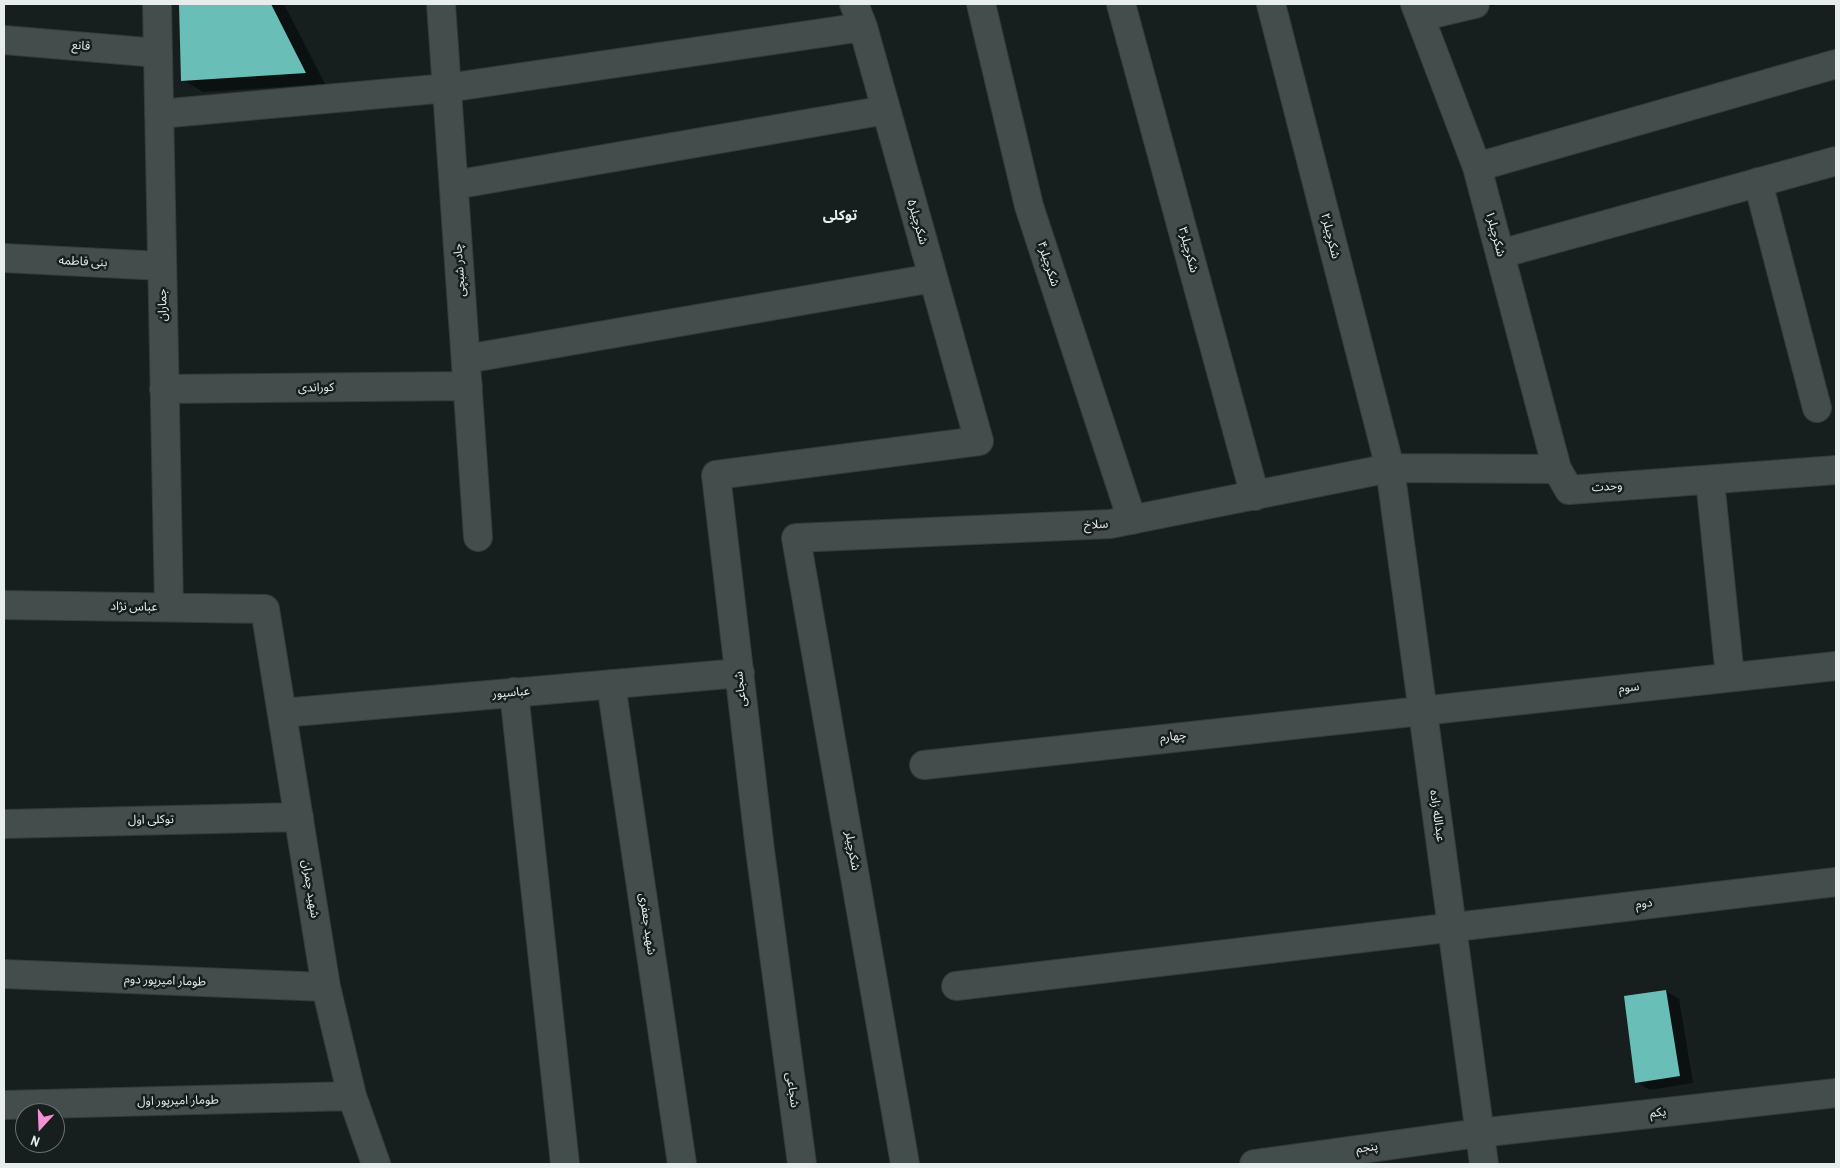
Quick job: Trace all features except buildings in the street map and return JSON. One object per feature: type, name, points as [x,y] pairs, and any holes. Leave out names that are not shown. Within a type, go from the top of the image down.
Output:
[{"type":"street","name":"جماران","points":[[157,4],[169,607]]},
{"type":"street","name":"چادر شبچی","points":[[441,4],[478,537]]},
{"type":"street","points":[[838,4],[858,15]]},
{"type":"street","name":"شکرچیلر۴","points":[[981,4],[1029,206],[1132,520]]},
{"type":"street","name":"شکرچیلر۳","points":[[1121,4],[1255,496]]},
{"type":"street","name":"شکرچیلر۲","points":[[1271,4],[1390,468]]},
{"type":"street","points":[[1417,10],[1475,4]]},
{"type":"street","name":"شکرچیلر۱","points":[[1417,10],[1477,167],[1557,469]]},
{"type":"street","points":[[159,114],[447,88],[858,15]]},
{"type":"street","name":"شکرچیلر۵","points":[[858,15],[979,441]]},
{"type":"street","name":"قانع","points":[[4,40],[158,53]]},
{"type":"street","points":[[1477,167],[1836,64]]},
{"type":"street","points":[[454,185],[886,110]]},
{"type":"street","points":[[1500,254],[1836,160]]},
{"type":"street","points":[[1758,182],[1817,408]]},
{"type":"street","name":"بنی فاطمه","points":[[4,258],[162,266]]},
{"type":"street","points":[[466,359],[933,278]]},
{"type":"street","name":"کوراندی","points":[[164,389],[468,386]]},
{"type":"street","name":"شجاعی","points":[[802,1164],[761,859],[716,475],[979,441]]},
{"type":"street","points":[[1390,468],[1557,469]]},
{"type":"street","name":"سلاخ","points":[[796,538],[1110,524],[1390,468]]},
{"type":"street","name":"عبدالله زاده","points":[[1390,468],[1484,1164]]},
{"type":"street","name":"وحدت","points":[[1557,469],[1569,490],[1836,470]]},
{"type":"street","points":[[1710,480],[1730,677]]},
{"type":"street","name":"شکرچیلر","points":[[796,538],[905,1164]]},
{"type":"street","name":"عباس نژاد","points":[[4,605],[265,609]]},
{"type":"street","name":"شهید چمران","points":[[265,609],[326,987],[352,1096],[376,1164]]},
{"type":"street","name":"سوم","points":[[1423,710],[1836,666]]},
{"type":"street","name":"عباسپور","points":[[282,713],[740,673]]},
{"type":"street","name":"شهید جعفری","points":[[611,684],[682,1164]]},
{"type":"street","points":[[514,692],[565,1164]]},
{"type":"street","name":"چهارم","points":[[924,765],[1423,710]]},
{"type":"street","name":"توکلی اول","points":[[4,824],[299,817]]},
{"type":"street","name":"دوم","points":[[956,986],[1836,882]]},
{"type":"street","name":"طومار امیرپور دوم","points":[[4,974],[326,987]]},
{"type":"street","name":"یکم","points":[[1479,1133],[1836,1093]]},
{"type":"street","name":"طومار امیرپور اول","points":[[4,1105],[352,1096]]},
{"type":"street","name":"پنجم","points":[[1254,1164],[1479,1133]]},
{"type":"district","name":"توکلی","points":[[840,216]]}]
